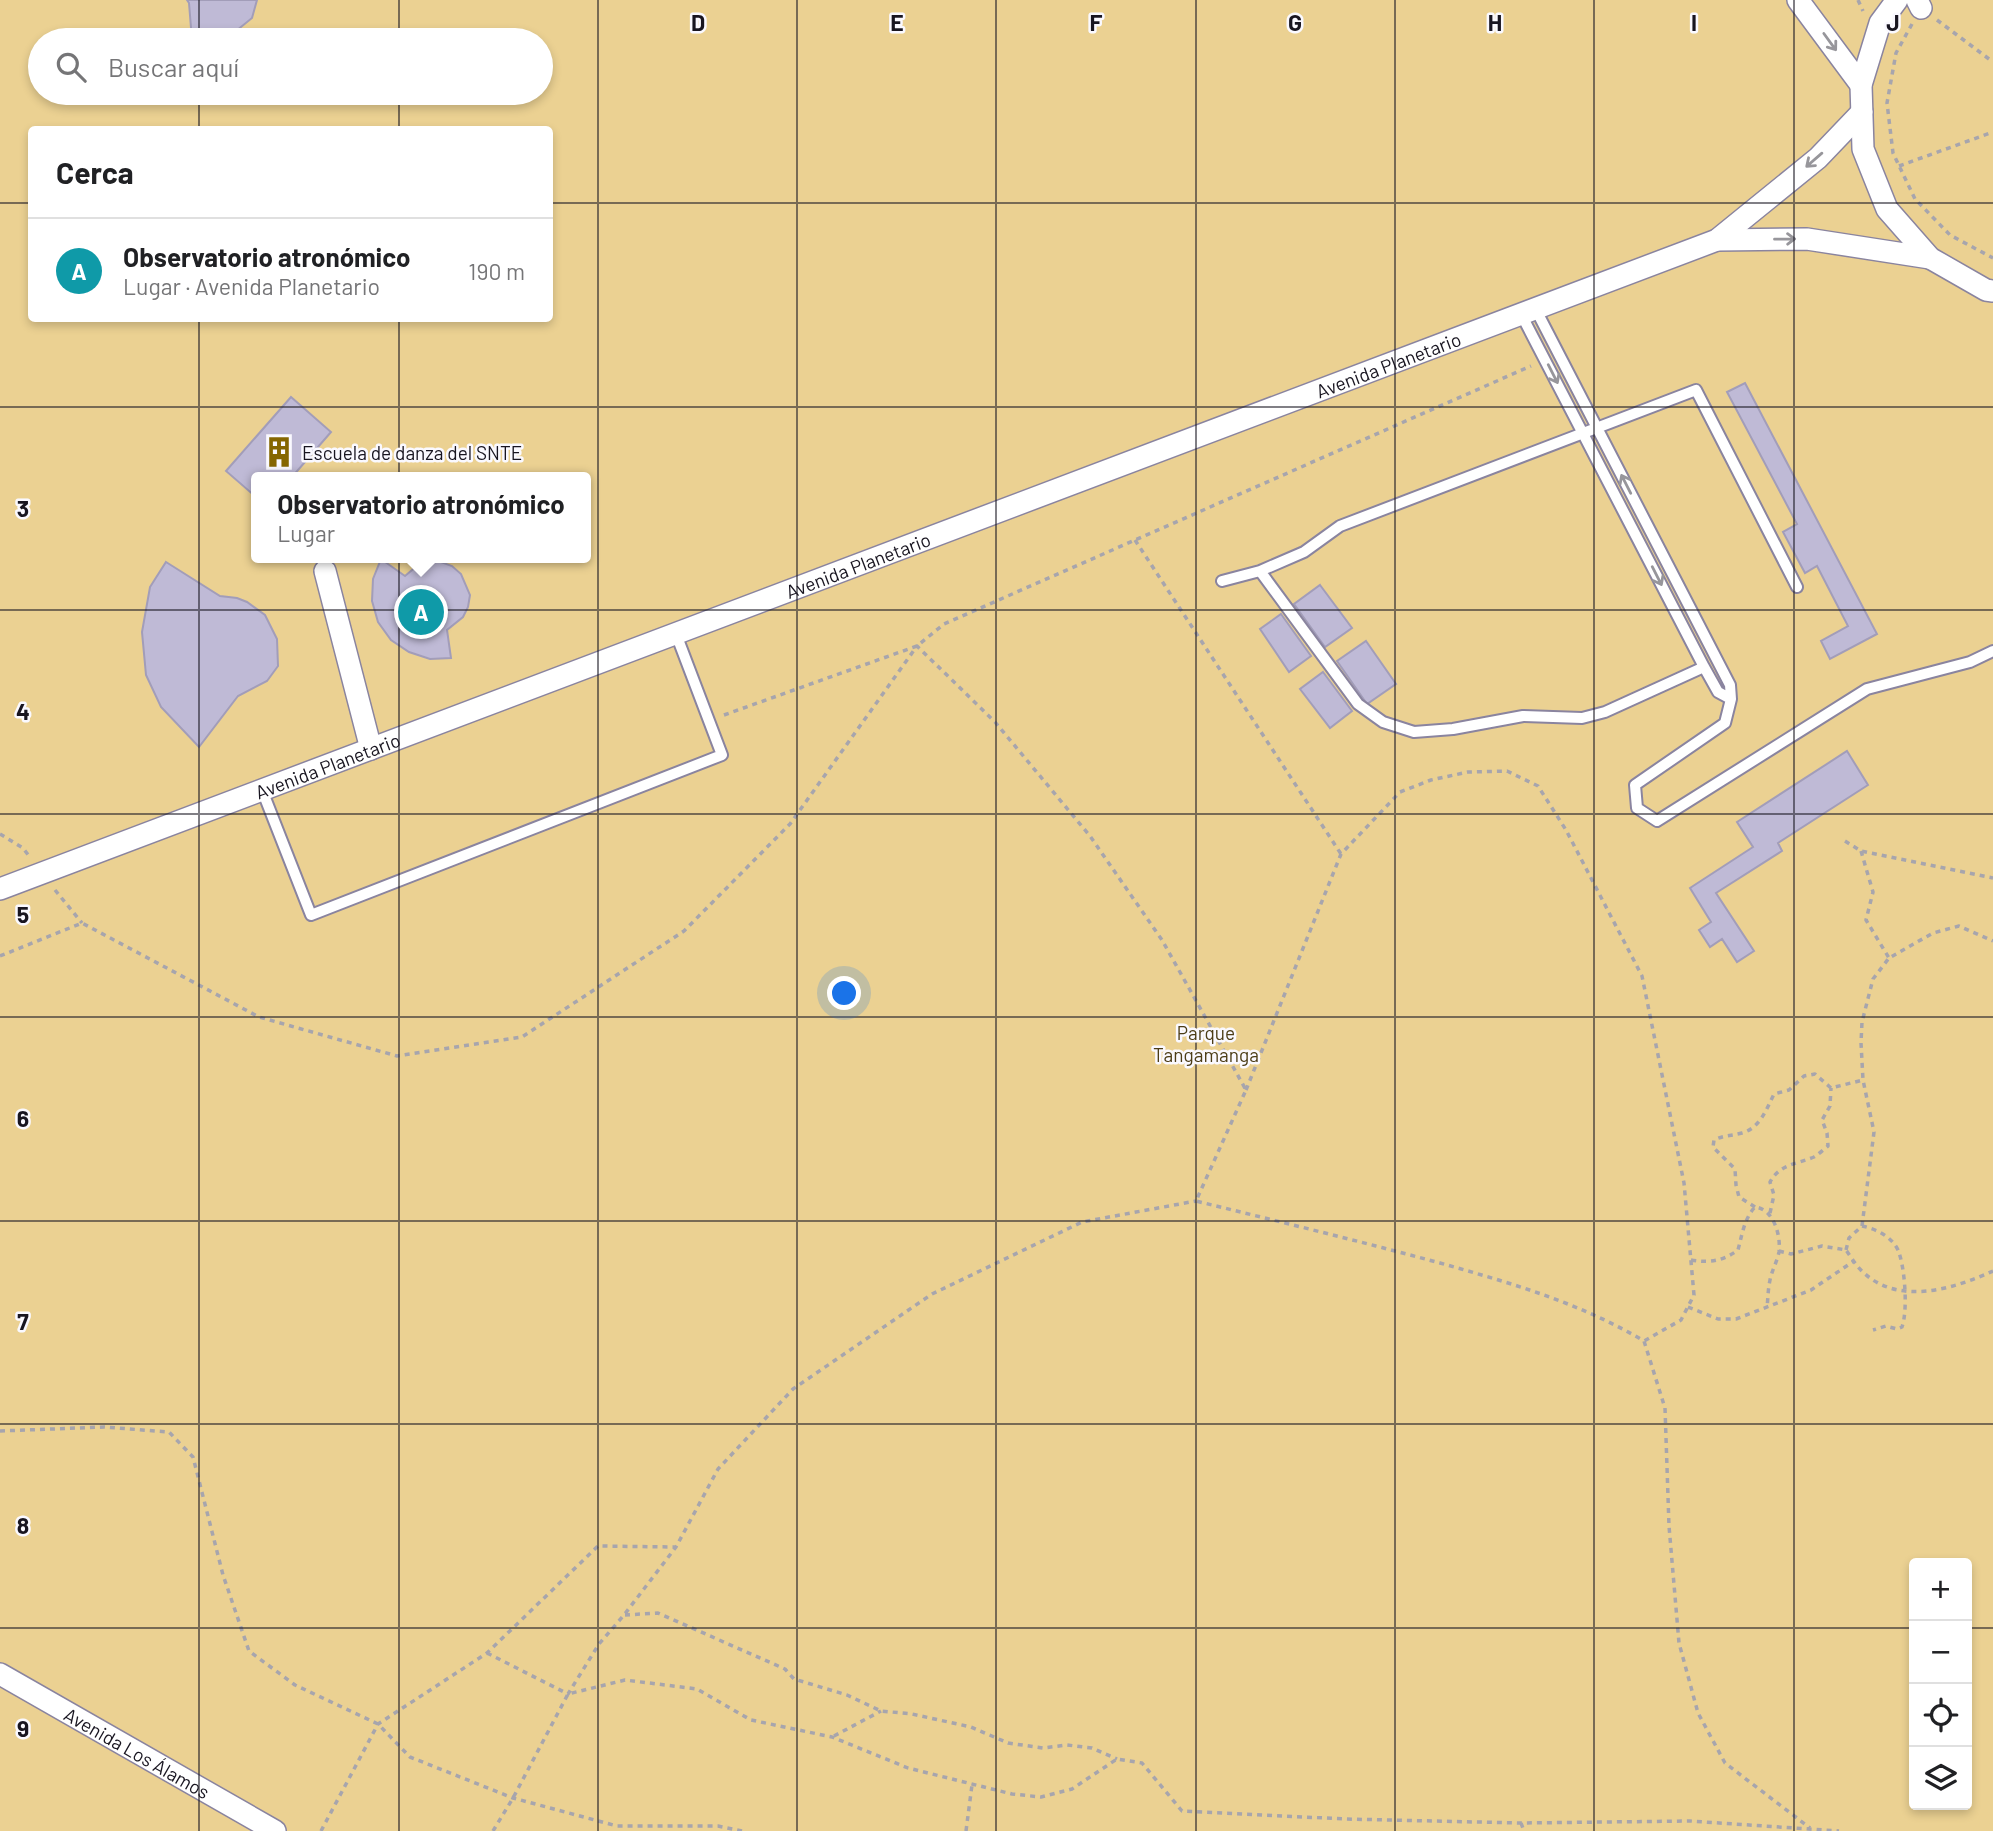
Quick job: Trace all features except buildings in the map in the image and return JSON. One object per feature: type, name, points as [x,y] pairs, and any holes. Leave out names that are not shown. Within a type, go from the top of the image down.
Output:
[{"type":"street","points":[[1798,0],[1861,85]]},
{"type":"street","points":[[1897,0],[1880,23],[1861,85],[1863,149],[1887,209],[1930,258],[1991,292]]},
{"type":"street","name":"Avenida Planetario","points":[[0,889],[1717,240],[1818,158],[1862,112]]},
{"type":"street","name":"Avenida Planetario","points":[[1717,240],[1807,239],[1930,258]]},
{"type":"street","points":[[325,570],[371,749]]},
{"type":"street","name":"Avenida Los Álamos","points":[[0,1674],[275,1831]]},
{"type":"lane","points":[[1528,311],[1545,359],[1704,667],[1718,692],[1731,699]]},
{"type":"lane","points":[[1528,311],[1597,428],[1730,685],[1731,699],[1725,723],[1635,785],[1637,808],[1657,821],[1867,689],[1970,662],[1993,651]]},
{"type":"lane","points":[[1222,581],[1260,571],[1304,552],[1340,526],[1696,390],[1797,587]]},
{"type":"lane","points":[[1260,571],[1358,705],[1383,722],[1414,732],[1453,729],[1523,716],[1582,718],[1605,712],[1704,667]]},
{"type":"lane","points":[[262,790],[311,915],[722,755],[676,634]]},
{"type":"path","points":[[1993,62],[1919,4],[1896,53],[1887,103],[1893,153],[1915,198],[1950,235],[1993,258]]},
{"type":"path","points":[[1899,166],[1993,132]]},
{"type":"path","points":[[0,956],[82,923],[259,1017],[397,1056],[522,1037],[684,931],[790,824],[917,646],[944,624],[1545,359]]},
{"type":"path","points":[[1135,540],[1341,854]]},
{"type":"path","points":[[709,721],[917,646]]},
{"type":"path","points":[[917,646],[995,722],[1090,836],[1162,940],[1245,1090]]},
{"type":"path","points":[[1196,1201],[1245,1090],[1341,854],[1400,792],[1431,780],[1468,772],[1507,771],[1538,786],[1583,861],[1642,976],[1684,1183],[1694,1295],[1681,1320],[1644,1341]]},
{"type":"path","points":[[1844,841],[1861,852],[1993,878]]},
{"type":"path","points":[[1861,852],[1872,892],[1866,920],[1889,957]]},
{"type":"path","points":[[1846,1250],[1849,1238],[1862,1226],[1874,1132],[1863,1080],[1862,1022],[1873,979],[1889,957],[1933,933],[1959,926],[1993,941]]},
{"type":"path","points":[[1770,1213],[1740,1197],[1735,1169],[1713,1147],[1714,1140],[1757,1126],[1774,1094],[1789,1090],[1804,1076],[1815,1074],[1831,1088]]},
{"type":"path","points":[[1831,1088],[1863,1080]]},
{"type":"path","points":[[1767,1308],[1770,1281],[1779,1251],[1778,1235],[1770,1213],[1774,1195],[1770,1182],[1775,1173],[1793,1162],[1815,1156],[1828,1146],[1822,1120],[1829,1107],[1831,1088]]},
{"type":"path","points":[[493,1831],[568,1694],[599,1644],[676,1546],[718,1469],[793,1389],[932,1294],[1082,1222],[1196,1201],[1531,1289],[1625,1329],[1644,1341],[1665,1408],[1669,1526],[1679,1643],[1698,1713],[1725,1763],[1810,1828]]},
{"type":"path","points":[[1691,1260],[1707,1263],[1726,1259],[1738,1250],[1744,1227],[1755,1207]]},
{"type":"path","points":[[1862,1226],[1885,1235],[1898,1250],[1905,1292],[1905,1317],[1902,1327],[1897,1329],[1886,1326],[1873,1330]]},
{"type":"path","points":[[1779,1251],[1791,1254],[1822,1247],[1846,1250],[1862,1272],[1883,1287],[1905,1292],[1940,1289],[1993,1271]]},
{"type":"path","points":[[1688,1307],[1718,1318],[1736,1319],[1811,1290],[1854,1261]]},
{"type":"path","points":[[0,1431],[104,1427],[169,1432],[193,1457],[223,1575],[249,1651],[295,1685],[378,1724],[410,1757],[513,1798],[617,1826],[718,1826],[742,1831]]},
{"type":"path","points":[[321,1831],[378,1724],[487,1653],[598,1546],[676,1546]]},
{"type":"path","points":[[624,1615],[659,1613],[785,1668],[794,1679],[847,1695],[881,1711],[912,1714],[971,1727],[1008,1743],[1043,1748],[1067,1745],[1092,1748],[1117,1759],[1142,1763],[1182,1811],[1345,1819],[1690,1821],[1839,1831]]},
{"type":"path","points":[[487,1653],[568,1694],[625,1680],[697,1689],[751,1720],[832,1737],[908,1768],[1012,1794],[1041,1797],[1072,1789],[1117,1759]]},
{"type":"path","points":[[832,1737],[881,1711]]},
{"type":"path","points":[[966,1831],[973,1784]]},
{"type":"path","points":[[1521,1822],[1524,1831]]},
{"type":"green space","name":"Parque Tangamanga","points":[[0,0],[1993,0],[1993,1831],[0,1831]]},
{"type":"place","name":"Escuela de danza del SNTE","points":[[279,452]]},
{"type":"place","name":"Observatorio atronómico","points":[[421,612]]}]
